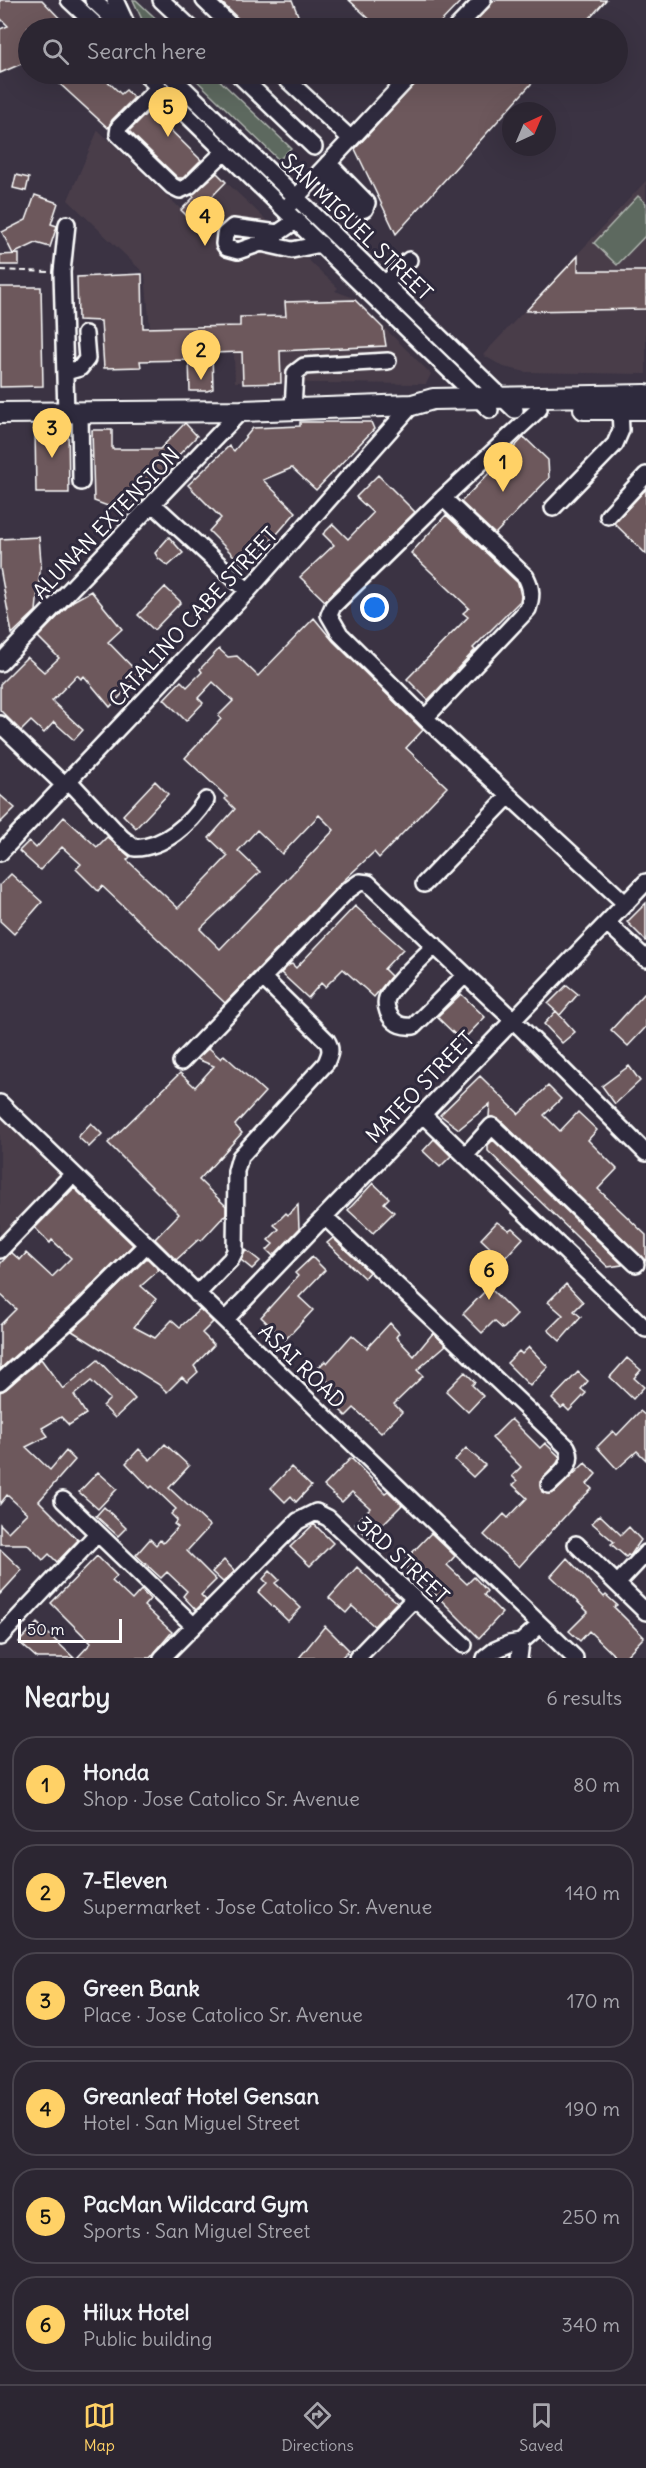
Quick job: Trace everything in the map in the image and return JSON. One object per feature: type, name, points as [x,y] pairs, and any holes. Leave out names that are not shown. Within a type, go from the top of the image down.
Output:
[{"type":"main road","points":[[0,413],[241,411],[412,405],[432,412],[496,404],[646,395]]},
{"type":"main road","points":[[496,404],[539,409],[646,409]]},
{"type":"street","points":[[69,0],[88,18]]},
{"type":"street","points":[[93,0],[112,18]]},
{"type":"street","points":[[115,0],[123,18]]},
{"type":"street","points":[[161,0],[180,18]]},
{"type":"street","points":[[204,0],[221,18]]},
{"type":"street","points":[[466,18],[483,0]]},
{"type":"street","name":"SAN MIGUEL STREET","points":[[156,84],[321,244],[496,404]]},
{"type":"street","name":"SAN MIGUEL STREET","points":[[180,84],[385,284],[496,404]]},
{"type":"street","points":[[248,84],[314,147]]},
{"type":"street","points":[[292,84],[350,138]]},
{"type":"street","points":[[285,209],[402,84]]},
{"type":"street","points":[[159,87],[119,127],[118,134],[172,186],[180,189],[189,186],[225,151]]},
{"type":"street","points":[[297,220],[278,233],[233,227],[225,234],[224,244],[227,248],[238,251],[261,243],[292,250],[321,244]]},
{"type":"street","points":[[67,224],[62,272],[66,372],[81,482]]},
{"type":"street","points":[[385,284],[409,260]]},
{"type":"street","points":[[66,372],[80,368],[87,359],[85,334]]},
{"type":"street","points":[[293,409],[295,373],[304,366],[388,361]]},
{"type":"street","name":"CATALINO CABE STREET","points":[[0,853],[248,591],[412,405]]},
{"type":"street","points":[[539,409],[443,498],[333,606],[329,615],[340,634],[425,718],[626,904]]},
{"type":"street","points":[[553,508],[615,444],[621,430],[620,409]]},
{"type":"street","name":"ALUNAN EXTENSION","points":[[0,663],[241,411]]},
{"type":"street","points":[[608,516],[646,475]]},
{"type":"street","points":[[425,718],[528,609],[532,598],[526,577],[443,498]]},
{"type":"street","points":[[154,504],[248,591]]},
{"type":"street","points":[[0,724],[67,783],[135,848],[151,848],[192,821],[206,800]]},
{"type":"street","points":[[424,884],[508,796]]},
{"type":"street","points":[[181,1062],[347,891],[360,882],[368,883],[513,1020],[646,1153]]},
{"type":"street","name":"MATEO STREET","points":[[225,1320],[646,882]]},
{"type":"street","points":[[607,922],[646,959]]},
{"type":"street","points":[[435,945],[392,990],[387,999],[387,1011],[393,1021],[404,1027],[414,1026],[465,975]]},
{"type":"street","points":[[197,1294],[231,1259],[235,1251],[236,1171],[240,1157],[326,1063],[330,1054],[327,1041],[263,978]]},
{"type":"street","name":"ASAI ROAD","points":[[0,1103],[575,1658]]},
{"type":"street","points":[[422,1114],[646,1329]]},
{"type":"street","points":[[465,1156],[492,1126],[636,1264]]},
{"type":"street","points":[[0,1250],[73,1174]]},
{"type":"street","points":[[325,1217],[567,1447],[571,1459],[568,1466],[549,1485]]},
{"type":"street","points":[[0,1382],[81,1309],[146,1245]]},
{"type":"street","points":[[63,1500],[193,1625],[162,1658]]},
{"type":"street","name":"3RD STREET","points":[[193,1625],[298,1521],[316,1512],[328,1518],[413,1600],[464,1645]]},
{"type":"street","points":[[0,1637],[97,1534]]},
{"type":"street","points":[[576,1544],[646,1612]]},
{"type":"street","points":[[617,1584],[646,1553]]},
{"type":"street","points":[[357,1658],[413,1600]]},
{"type":"street","points":[[485,1658],[495,1650],[509,1644],[520,1650],[540,1625]]},
{"type":"path","points":[[0,270],[62,272]]},
{"type":"shaded area","points":[[98,130],[190,218],[226,182],[338,288],[335,291],[354,298],[431,374],[426,384],[235,382],[233,326],[150,328],[145,274],[68,200]]},
{"type":"shaded area","points":[[646,181],[646,374],[526,372],[504,367],[483,355]]},
{"type":"shaded area","points":[[0,1110],[70,1177],[0,1250]]},
{"type":"green space","points":[[133,0],[136,0],[155,18],[141,18]]},
{"type":"green space","points":[[164,84],[171,84],[278,187],[275,190]]},
{"type":"green space","points":[[200,84],[224,84],[291,148],[279,160]]},
{"type":"green space","points":[[638,196],[646,203],[646,235],[617,265],[594,243]]},
{"type":"green space","points":[[308,217],[461,367],[458,370],[305,220]]},
{"type":"building","points":[[0,0],[42,0],[59,18],[18,18],[18,65],[0,73],[0,29],[8,26],[0,18]]},
{"type":"building","points":[[219,0],[292,0],[299,18],[238,18]]},
{"type":"building","points":[[349,0],[462,0],[445,18],[368,18]]},
{"type":"building","points":[[494,0],[606,0],[590,18],[478,18]]},
{"type":"building","points":[[60,84],[110,84],[121,94],[126,90],[134,98],[112,120],[108,128]]},
{"type":"building","points":[[415,84],[531,84],[515,102],[502,102],[502,116],[396,234],[355,149]]},
{"type":"building","points":[[150,110],[201,160],[183,178],[178,178],[129,131]]},
{"type":"building","points":[[217,173],[226,182],[190,219],[181,210],[194,197],[192,195]]},
{"type":"building","points":[[16,175],[29,178],[26,191],[13,188]]},
{"type":"building","points":[[35,195],[58,203],[51,224],[57,226],[50,247],[36,243],[13,254],[2,232],[26,220]]},
{"type":"building","points":[[19,254],[19,265],[0,265],[0,255]]},
{"type":"building","points":[[578,256],[578,271],[646,271],[646,309],[526,311]]},
{"type":"building","points":[[142,274],[143,328],[240,326],[240,317],[286,316],[285,302],[355,300],[383,328],[386,346],[280,351],[281,383],[243,384],[242,352],[212,353],[213,389],[207,391],[190,391],[189,360],[140,361],[141,367],[104,368],[101,321],[78,320],[77,277]]},
{"type":"building","points":[[0,287],[41,287],[43,386],[0,387]]},
{"type":"building","points":[[300,422],[371,422],[374,429],[316,490],[292,468],[263,480],[296,512],[250,565],[244,566],[209,531],[221,518],[188,485],[229,446],[234,451],[253,428],[300,426]]},
{"type":"building","points":[[185,423],[197,436],[124,512],[94,501],[92,430],[112,430],[112,449],[160,449]]},
{"type":"building","points":[[68,424],[69,493],[36,493],[35,425]]},
{"type":"building","points":[[524,437],[548,460],[549,478],[495,534],[461,502]]},
{"type":"building","points":[[378,475],[415,512],[325,601],[300,577],[334,545],[323,534],[333,524],[348,539],[373,513],[356,497]]},
{"type":"building","points":[[646,489],[646,554],[614,523]]},
{"type":"building","points":[[446,515],[518,583],[521,596],[520,601],[473,648],[475,650],[428,700],[407,679],[468,617],[463,613],[469,608],[411,553]]},
{"type":"building","points":[[39,537],[41,562],[36,611],[12,634],[0,568],[0,539]]},
{"type":"building","points":[[169,537],[183,553],[168,566],[155,553]]},
{"type":"building","points":[[165,587],[181,602],[154,630],[138,615]]},
{"type":"building","points":[[91,591],[122,629],[108,642],[140,675],[110,707],[84,676],[81,679],[77,675],[52,701],[83,730],[74,740],[54,722],[44,733],[31,721],[21,731],[0,710],[0,684],[27,657],[44,672],[59,658],[38,637],[73,601]]},
{"type":"building","points":[[314,618],[333,641],[423,730],[406,748],[447,787],[379,858],[374,852],[340,884],[225,1003],[102,886],[98,891],[76,869],[81,864],[62,847],[40,870],[19,851],[29,841],[36,848],[64,817],[97,847],[107,837],[130,857],[127,860],[178,908],[228,856],[209,838],[235,809],[225,799],[227,797],[185,758],[221,719],[218,716],[233,701],[213,682],[198,698],[203,703],[186,721],[164,699],[181,681],[187,687],[202,672],[200,669],[219,649],[228,657],[237,656],[258,676]],"holes":[[[319,815],[334,830],[220,949],[200,929],[260,872],[238,851],[257,830],[282,854]]]},
{"type":"building","points":[[155,781],[168,794],[136,828],[123,815]]},
{"type":"building","points":[[0,795],[15,808],[0,823]]},
{"type":"building","points":[[11,874],[42,902],[14,934],[0,921],[0,885]]},
{"type":"building","points":[[646,903],[646,941],[627,922]]},
{"type":"building","points":[[355,906],[403,949],[384,969],[391,976],[374,997],[343,969],[325,987],[321,983],[308,998],[281,973],[292,964],[296,968]]},
{"type":"building","points":[[567,985],[578,994],[560,1015],[548,1004]]},
{"type":"building","points":[[646,992],[646,1027],[628,1046],[611,1030]]},
{"type":"building","points":[[461,994],[485,1017],[462,1041],[437,1017]]},
{"type":"building","points":[[556,1011],[575,1032],[562,1043],[544,1024]]},
{"type":"building","points":[[209,1048],[221,1059],[224,1055],[265,1092],[235,1125],[242,1133],[199,1180],[226,1206],[226,1214],[201,1241],[199,1239],[176,1260],[155,1239],[179,1214],[108,1143],[180,1073],[195,1087],[214,1066],[197,1059]]},
{"type":"building","points":[[629,1066],[640,1081],[615,1104],[602,1086]]},
{"type":"building","points":[[480,1076],[519,1114],[548,1086],[561,1099],[544,1115],[560,1131],[578,1112],[597,1130],[588,1140],[617,1169],[598,1189],[646,1235],[646,1261],[499,1119],[489,1117],[490,1104],[459,1129],[440,1115]]},
{"type":"building","points":[[91,1123],[102,1134],[89,1147],[78,1137]]},
{"type":"building","points":[[434,1139],[451,1156],[440,1167],[423,1151]]},
{"type":"building","points":[[493,1140],[622,1265],[608,1267],[488,1151],[488,1145]]},
{"type":"building","points":[[373,1183],[389,1198],[384,1203],[394,1212],[373,1233],[348,1210]]},
{"type":"building","points":[[74,1188],[133,1245],[75,1302],[0,1369],[0,1325],[16,1309],[0,1294],[0,1264],[11,1252],[20,1260],[26,1253],[52,1277],[71,1258],[52,1240],[50,1243],[35,1228]]},
{"type":"building","points":[[298,1205],[299,1229],[273,1256],[267,1250],[273,1244],[268,1240],[279,1229],[274,1225]]},
{"type":"building","points":[[497,1222],[509,1230],[512,1228],[523,1238],[503,1260],[481,1239]]},
{"type":"building","points":[[333,1238],[369,1272],[364,1278],[327,1243]]},
{"type":"building","points":[[246,1250],[260,1261],[252,1269],[241,1260]]},
{"type":"building","points":[[312,1257],[325,1270],[299,1297],[313,1310],[285,1340],[261,1317],[298,1276],[295,1273]]},
{"type":"building","points":[[147,1258],[159,1270],[141,1286],[156,1299],[134,1327],[155,1338],[172,1320],[180,1327],[200,1309],[213,1322],[202,1333],[214,1345],[194,1366],[198,1372],[187,1382],[182,1377],[167,1392],[158,1384],[72,1331]]},
{"type":"building","points":[[566,1284],[583,1302],[574,1311],[581,1317],[560,1341],[548,1330],[563,1315],[548,1302]]},
{"type":"building","points":[[489,1287],[517,1315],[503,1329],[494,1321],[482,1333],[463,1314]]},
{"type":"building","points":[[390,1323],[399,1333],[396,1337],[414,1356],[433,1333],[446,1345],[417,1370],[423,1376],[394,1404],[402,1412],[381,1433],[354,1408],[346,1416],[326,1396],[335,1388],[316,1370],[325,1361],[327,1363],[352,1335],[367,1348]]},
{"type":"building","points":[[529,1347],[548,1367],[530,1386],[507,1363],[519,1351],[522,1354]]},
{"type":"building","points":[[627,1358],[641,1370],[634,1378],[644,1387],[633,1399],[610,1377]]},
{"type":"building","points":[[41,1359],[63,1389],[98,1360],[135,1399],[115,1418],[103,1406],[110,1399],[91,1381],[74,1395],[86,1414],[69,1425],[61,1417],[42,1428],[48,1436],[26,1447],[50,1470],[66,1451],[75,1460],[39,1501],[78,1540],[57,1562],[49,1554],[43,1560],[27,1544],[0,1544],[0,1524],[8,1532],[27,1513],[7,1495],[0,1504],[0,1392]]},
{"type":"building","points":[[465,1372],[475,1382],[472,1385],[483,1396],[468,1412],[446,1391]]},
{"type":"building","points":[[578,1372],[588,1381],[581,1389],[586,1393],[569,1411],[564,1406],[561,1408],[552,1399]]},
{"type":"building","points":[[640,1411],[646,1416],[646,1460],[637,1451],[617,1469],[597,1447],[613,1431],[617,1435]]},
{"type":"building","points":[[511,1419],[540,1448],[545,1443],[560,1457],[540,1482],[542,1492],[547,1494],[555,1492],[585,1463],[596,1474],[587,1484],[592,1489],[519,1567],[484,1535],[504,1514],[508,1518],[527,1498],[513,1485],[517,1481],[512,1476],[521,1467],[492,1438]]},
{"type":"building","points":[[165,1444],[189,1466],[169,1488],[210,1526],[187,1551],[216,1580],[201,1595],[206,1600],[196,1610],[183,1596],[187,1591],[167,1572],[161,1578],[136,1555],[150,1539],[156,1545],[160,1540],[163,1543],[178,1527],[174,1524],[177,1520],[171,1514],[176,1509],[152,1486],[150,1488],[126,1463],[139,1449],[150,1460]]},
{"type":"building","points":[[466,1448],[485,1465],[473,1477],[455,1460]]},
{"type":"building","points":[[351,1458],[385,1493],[388,1491],[402,1505],[369,1538],[355,1524],[370,1508],[352,1492],[342,1502],[324,1486]]},
{"type":"building","points":[[291,1467],[311,1486],[296,1502],[291,1496],[285,1502],[271,1488]]},
{"type":"building","points":[[98,1472],[117,1489],[98,1509],[79,1492]]},
{"type":"building","points":[[104,1507],[126,1528],[118,1536],[96,1516]]},
{"type":"building","points":[[600,1515],[621,1535],[629,1527],[641,1540],[630,1556],[626,1557],[611,1544],[614,1542],[592,1523]]},
{"type":"building","points":[[314,1524],[333,1543],[310,1566],[290,1547]]},
{"type":"building","points":[[431,1533],[455,1556],[447,1565],[467,1584],[474,1577],[487,1591],[484,1595],[502,1613],[479,1638],[427,1586],[425,1587],[407,1570],[406,1559]]},
{"type":"building","points":[[0,1549],[22,1570],[0,1594]]},
{"type":"building","points":[[97,1556],[117,1576],[112,1581],[132,1600],[141,1590],[150,1599],[144,1606],[172,1632],[150,1658],[77,1658],[91,1643],[51,1603]]},
{"type":"building","points":[[567,1558],[604,1597],[606,1595],[617,1605],[614,1607],[644,1637],[624,1658],[617,1658],[589,1631],[580,1641],[569,1631],[588,1612],[551,1576]]},
{"type":"building","points":[[224,1560],[235,1571],[223,1582],[212,1572]]},
{"type":"building","points":[[357,1567],[385,1594],[397,1602],[374,1626],[352,1606],[346,1613],[329,1598]]},
{"type":"building","points":[[270,1571],[279,1580],[275,1583],[301,1608],[288,1621],[258,1592],[267,1583],[263,1579]]},
{"type":"building","points":[[37,1623],[74,1658],[37,1658],[19,1642]]},
{"type":"building","points":[[325,1626],[349,1650],[341,1658],[299,1658]]},
{"type":"place","name":"PacMan Wildcard Gym","points":[[168,137]]},
{"type":"place","name":"Greanleaf Hotel Gensan","points":[[205,246]]},
{"type":"place","name":"7-Eleven","points":[[201,380]]},
{"type":"place","name":"Green Bank","points":[[52,458]]},
{"type":"place","name":"Honda","points":[[503,492]]},
{"type":"place","name":"Hilux Hotel","points":[[489,1300]]}]
